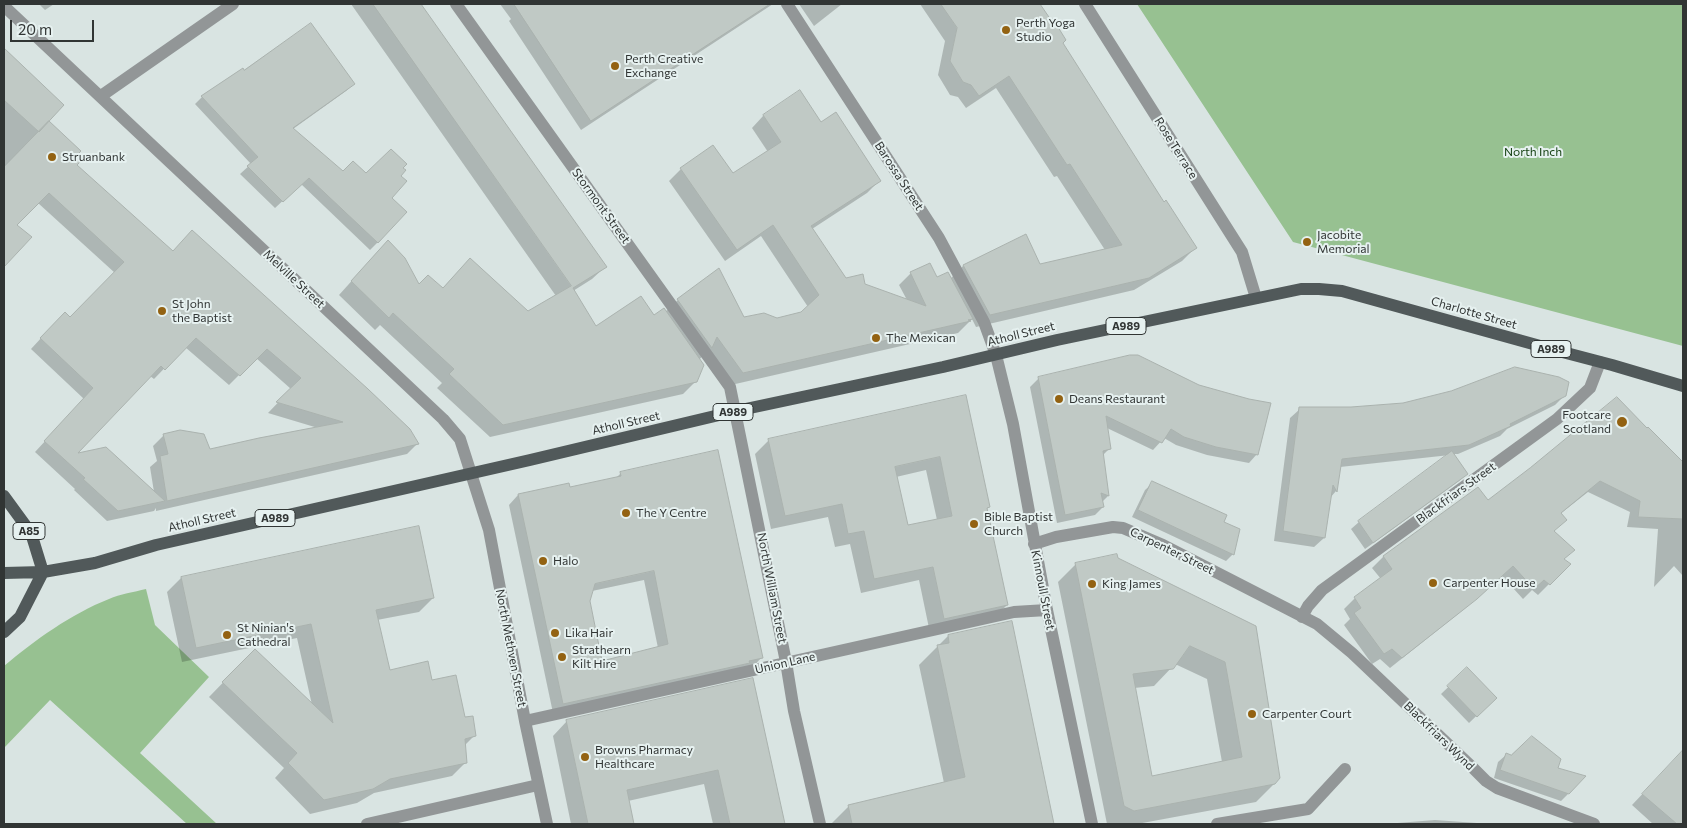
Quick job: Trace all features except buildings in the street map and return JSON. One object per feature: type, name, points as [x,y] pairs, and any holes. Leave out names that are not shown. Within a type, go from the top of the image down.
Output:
[{"type":"main road","name":"Charlotte Street","points":[[1256,298],[1301,289],[1342,291],[1683,386]]},
{"type":"main road","name":"Atholl Street","points":[[4,573],[43,572],[95,563],[156,545],[471,474],[736,411],[1256,298]]},
{"type":"main road","name":"A85","points":[[4,496],[31,534],[43,572]]},
{"type":"main road","points":[[4,632],[20,617],[43,572]]},
{"type":"street","points":[[101,96],[233,4]]},
{"type":"street","name":"Stormont Street","points":[[456,4],[730,387],[736,411]]},
{"type":"street","name":"Barossa Street","points":[[787,4],[939,238],[984,322],[996,355]]},
{"type":"street","name":"Rose Terrace","points":[[1085,4],[1242,252],[1256,298]]},
{"type":"street","name":"Melville Street","points":[[4,6],[443,419],[460,439],[471,474]]},
{"type":"street","name":"Kinnoull Street","points":[[996,355],[1013,424],[1047,610],[1092,824]]},
{"type":"street","name":"Blackfriars Street","points":[[1302,617],[1308,606],[1322,590],[1558,419],[1590,388],[1600,362]]},
{"type":"street","name":"North William Street","points":[[736,411],[794,710],[820,824]]},
{"type":"street","name":"North Methven Street","points":[[471,474],[489,530],[525,722],[547,824]]},
{"type":"street","name":"Carpenter Street","points":[[1034,544],[1056,537],[1102,528],[1123,528],[1163,546],[1302,617]]},
{"type":"street","name":"Union Lane","points":[[525,722],[1014,612],[1047,610]]},
{"type":"street","name":"Blackfriars Wynd","points":[[1302,617],[1316,624],[1352,653],[1486,781],[1503,790],[1594,824]]},
{"type":"street","points":[[1217,824],[1308,809],[1345,769]]},
{"type":"street","points":[[367,824],[403,820],[538,785]]},
{"type":"green space","name":"North Inch","points":[[1137,4],[1683,4],[1683,346],[1293,242]]},
{"type":"green space","points":[[146,589],[155,625],[209,677],[140,753],[217,824],[187,824],[50,700],[4,748],[4,666],[41,637],[81,612],[113,597]]},
{"type":"place","name":"Perth Yoga Studio","points":[[1006,30]]},
{"type":"place","name":"Perth Creative Exchange","points":[[615,66]]},
{"type":"place","name":"Struanbank","points":[[52,157]]},
{"type":"place","name":"Jacobite Memorial","points":[[1307,242]]},
{"type":"place","name":"St John the Baptist","points":[[162,311]]},
{"type":"place","name":"The Mexican","points":[[876,338]]},
{"type":"place","name":"Deans Restaurant","points":[[1059,399]]},
{"type":"place","name":"Footcare Scotland","points":[[1622,422]]},
{"type":"place","name":"The Y Centre","points":[[626,513]]},
{"type":"place","name":"Bible Baptist Church","points":[[974,524]]},
{"type":"place","name":"Halo","points":[[543,561]]},
{"type":"place","name":"Carpenter House","points":[[1433,583]]},
{"type":"place","name":"King James","points":[[1092,584]]},
{"type":"place","name":"Lika Hair","points":[[555,633]]},
{"type":"place","name":"St Ninian's Cathedral","points":[[227,635]]},
{"type":"place","name":"Strathearn Kilt Hire","points":[[562,657]]},
{"type":"place","name":"Carpenter Court","points":[[1252,714]]},
{"type":"place","name":"Browns Pharmacy Healthcare","points":[[585,757]]}]
